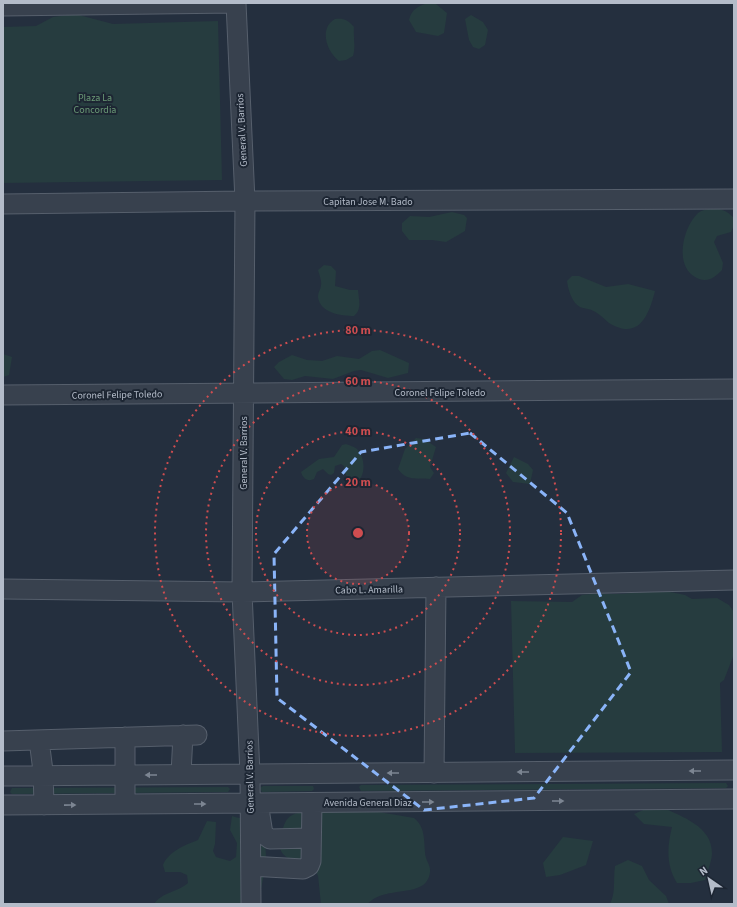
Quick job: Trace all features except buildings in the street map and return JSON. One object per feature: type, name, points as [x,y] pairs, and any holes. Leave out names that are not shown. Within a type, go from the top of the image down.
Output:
[{"type":"street","points":[[3,6],[235,3]]},
{"type":"street","name":"General V. Barrios","points":[[235,3],[245,201],[242,393],[242,592],[250,774],[256,834],[251,866],[251,904]]},
{"type":"street","name":"Capitan Jose M. Bado","points":[[3,204],[245,201],[734,199]]},
{"type":"street","name":"Coronel Felipe Toledo","points":[[3,395],[734,389]]},
{"type":"street","name":"Cabo L. Amarilla","points":[[3,589],[242,592],[734,580]]},
{"type":"street","points":[[434,773],[436,587]]},
{"type":"street","points":[[3,741],[190,735],[181,774]]},
{"type":"street","points":[[125,737],[125,804]]},
{"type":"street","points":[[39,740],[43,776],[44,805]]},
{"type":"street","points":[[3,776],[734,770]]},
{"type":"street","name":"Avenida General Diaz","points":[[3,805],[734,799]]},
{"type":"street","points":[[251,866],[303,869],[309,866],[311,861],[312,803]]},
{"type":"street","points":[[256,834],[270,839],[311,838]]},
{"type":"highlighted area","points":[[470,433],[567,513],[631,672],[534,798],[424,810],[277,698],[274,554],[361,452]]},
{"type":"green space","points":[[427,3],[436,4],[447,13],[444,33],[438,36],[416,32],[409,20],[415,9]]},
{"type":"green space","name":"Plaza La Concordia","points":[[75,14],[113,24],[218,21],[222,180],[3,183],[3,27],[36,26],[53,17]]},
{"type":"green space","points":[[471,15],[483,22],[488,30],[485,45],[479,49],[473,47],[469,40],[465,19]]},
{"type":"green space","points":[[335,19],[346,20],[354,27],[354,53],[353,56],[346,60],[339,61],[334,57],[326,40],[327,28]]},
{"type":"green space","points":[[713,208],[719,209],[731,215],[733,217],[734,225],[731,232],[717,236],[714,242],[723,263],[722,270],[712,278],[702,280],[695,277],[688,271],[684,264],[683,246],[688,227],[693,219],[698,213]]},
{"type":"green space","points":[[452,212],[464,215],[467,218],[465,231],[446,242],[432,240],[409,240],[402,231],[402,223],[410,216],[429,217]]},
{"type":"green space","points":[[324,265],[331,266],[336,271],[335,286],[350,290],[358,290],[359,308],[354,316],[337,314],[327,310],[320,302],[318,295],[321,288],[321,280],[318,270]]},
{"type":"green space","points":[[572,276],[579,276],[606,287],[628,284],[655,291],[650,309],[641,323],[635,327],[628,329],[619,328],[609,323],[595,312],[577,305],[571,296],[567,281]]},
{"type":"green space","points":[[380,350],[409,363],[408,373],[388,378],[361,370],[333,379],[305,376],[292,380],[284,379],[274,367],[279,362],[292,355],[307,360],[322,361],[337,356],[359,359],[372,351]]},
{"type":"green space","points":[[3,354],[12,357],[9,375],[3,377]]},
{"type":"green space","points":[[416,438],[424,439],[436,447],[430,467],[434,473],[430,479],[416,479],[408,477],[401,473],[398,469],[405,449]]},
{"type":"green space","points":[[346,444],[357,449],[362,457],[364,468],[363,472],[359,480],[355,483],[349,480],[346,476],[344,466],[341,464],[335,466],[334,473],[331,475],[323,469],[317,472],[312,480],[308,480],[303,476],[301,472],[319,459],[334,457],[342,445]]},
{"type":"green space","points":[[514,457],[528,464],[533,470],[530,484],[513,482],[506,473]]},
{"type":"green space","points":[[661,590],[685,595],[692,599],[717,598],[729,605],[734,612],[734,654],[724,680],[720,683],[722,752],[515,753],[511,601],[572,602],[582,595],[621,594]]},
{"type":"green space","points":[[726,783],[728,786],[726,788],[361,791],[359,787],[361,785]]},
{"type":"green space","points":[[263,786],[313,786],[314,789],[312,791],[262,792],[260,788]]},
{"type":"green space","points":[[228,787],[230,789],[228,792],[12,794],[10,792],[12,788]]},
{"type":"green space","points":[[662,807],[687,819],[701,829],[707,836],[711,844],[712,856],[705,880],[691,883],[677,883],[673,876],[668,856],[672,827],[644,824],[634,814],[648,808]]},
{"type":"green space","points":[[367,810],[414,818],[418,822],[422,829],[425,855],[430,867],[427,881],[414,889],[384,894],[375,898],[368,904],[321,904],[318,876],[315,869],[291,860],[282,852],[280,838],[285,822],[290,816],[298,813]]},
{"type":"green space","points":[[232,816],[253,823],[260,831],[264,840],[266,862],[258,904],[154,904],[161,897],[188,883],[187,875],[180,872],[165,872],[163,865],[173,852],[198,840],[207,821],[216,822],[215,844],[213,851],[216,857],[230,861],[236,857],[237,843],[230,830]]},
{"type":"green space","points":[[563,837],[593,841],[586,865],[560,875],[546,877],[543,863]]},
{"type":"green space","points":[[628,860],[642,866],[649,880],[666,896],[669,904],[610,904],[614,890],[615,866]]}]
